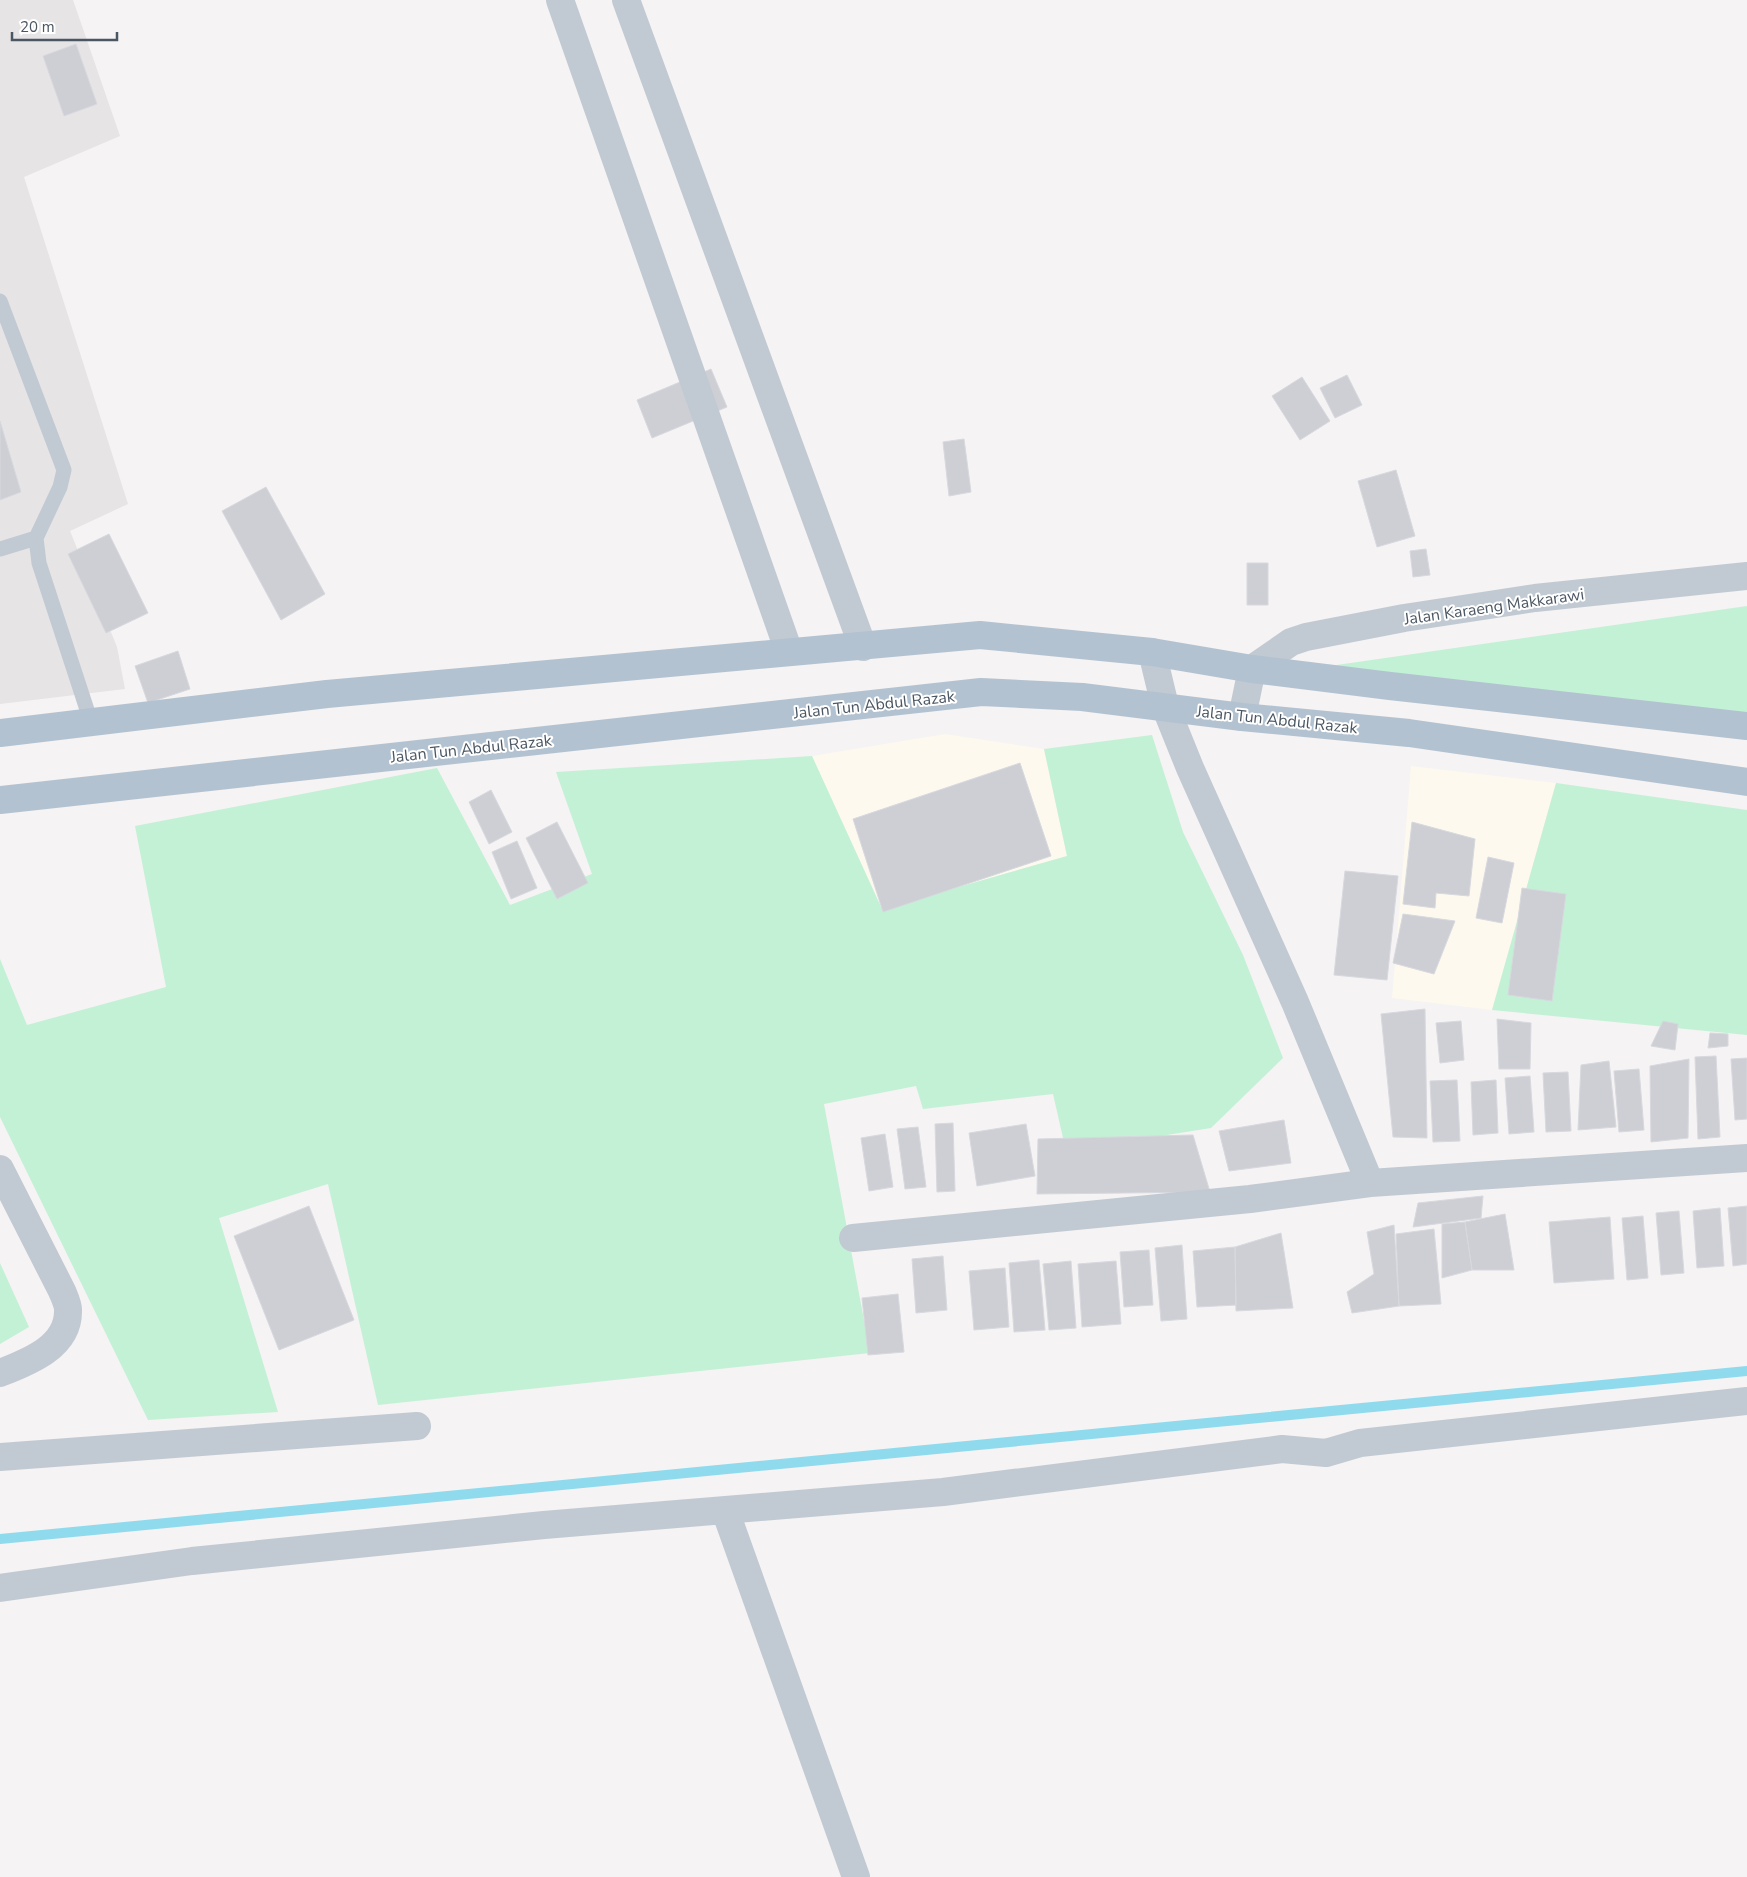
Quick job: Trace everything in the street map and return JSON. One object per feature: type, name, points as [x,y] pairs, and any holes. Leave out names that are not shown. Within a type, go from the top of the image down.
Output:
[{"type":"main road","points":[[0,733],[327,694],[863,647],[980,634],[1152,652],[1252,669],[1747,726]]},
{"type":"main road","name":"Jalan Tun Abdul Razak","points":[[0,800],[981,692],[1082,696],[1242,717],[1409,733],[1747,782]]},
{"type":"street","points":[[560,0],[789,652]]},
{"type":"street","points":[[626,0],[863,647]]},
{"type":"street","name":"Jalan Karaeng Makkarawi","points":[[1252,669],[1291,642],[1306,636],[1404,618],[1535,598],[1747,576]]},
{"type":"street","points":[[1152,652],[1165,706],[1190,768],[1295,1002],[1370,1183]]},
{"type":"street","points":[[1242,717],[1252,669]]},
{"type":"street","points":[[853,1238],[1250,1199],[1370,1183],[1747,1158]]},
{"type":"street","points":[[0,1169],[62,1291],[68,1309],[65,1325],[60,1337],[51,1346],[37,1357],[0,1373]]},
{"type":"street","points":[[0,1588],[192,1561],[544,1525],[943,1492],[1282,1449],[1326,1453],[1360,1444],[1747,1401]]},
{"type":"street","points":[[0,1457],[417,1426]]},
{"type":"street","points":[[725,1510],[856,1877]]},
{"type":"lane","points":[[0,301],[64,470],[60,488],[36,538],[39,563],[91,722]]},
{"type":"lane","points":[[0,549],[36,538]]},
{"type":"shaded area","points":[[0,0],[73,0],[120,136],[24,177],[128,504],[70,531],[117,647],[125,689],[0,704]]},
{"type":"shaded area","points":[[945,734],[1044,749],[1067,856],[882,909],[812,756]]},
{"type":"shaded area","points":[[1411,766],[1556,783],[1492,1010],[1392,998]]},
{"type":"green space","points":[[1747,606],[1747,731],[1302,670]]},
{"type":"green space","points":[[1152,735],[1183,832],[1243,955],[1283,1058],[1211,1128],[1066,1151],[1053,1094],[923,1109],[916,1086],[824,1104],[870,1353],[378,1405],[328,1184],[219,1218],[278,1412],[148,1420],[0,1117],[0,959],[27,1025],[166,987],[135,826],[437,768],[510,905],[592,874],[556,772],[812,756],[882,909],[1067,856],[1044,749]]},
{"type":"green space","points":[[1556,783],[1747,810],[1747,1035],[1492,1010]]},
{"type":"green space","points":[[0,1263],[29,1327],[0,1344]]},
{"type":"building","points":[[76,44],[97,104],[64,116],[43,56]]},
{"type":"building","points":[[711,369],[727,407],[652,438],[637,400]]},
{"type":"building","points":[[1347,375],[1362,405],[1335,418],[1320,388]]},
{"type":"building","points":[[1302,377],[1330,421],[1300,440],[1272,396]]},
{"type":"building","points":[[0,421],[21,492],[0,500]]},
{"type":"building","points":[[964,439],[971,492],[949,496],[943,442]]},
{"type":"building","points":[[1396,470],[1415,536],[1377,547],[1358,481]]},
{"type":"building","points":[[266,487],[325,594],[281,620],[222,511]]},
{"type":"building","points":[[109,534],[148,613],[106,633],[68,554]]},
{"type":"building","points":[[1426,549],[1430,575],[1413,577],[1410,551]]},
{"type":"building","points":[[1247,563],[1268,563],[1268,605],[1247,605]]},
{"type":"building","points":[[178,651],[190,689],[148,703],[135,666]]},
{"type":"building","points":[[1020,763],[1051,856],[883,912],[853,819]]},
{"type":"building","points":[[491,790],[512,832],[489,844],[469,802]]},
{"type":"building","points":[[557,822],[588,883],[557,899],[526,838]]},
{"type":"building","points":[[1412,822],[1475,839],[1469,896],[1436,893],[1435,908],[1403,904]]},
{"type":"building","points":[[517,841],[537,888],[511,899],[492,852]]},
{"type":"building","points":[[1488,857],[1514,863],[1502,923],[1476,918]]},
{"type":"building","points":[[1345,871],[1398,876],[1387,980],[1334,975]]},
{"type":"building","points":[[1522,888],[1566,894],[1552,1001],[1508,995]]},
{"type":"building","points":[[1403,914],[1455,921],[1434,974],[1393,963]]},
{"type":"building","points":[[1425,1009],[1427,1138],[1393,1137],[1381,1014]]},
{"type":"building","points":[[1497,1019],[1531,1023],[1530,1069],[1499,1069]]},
{"type":"building","points":[[1461,1021],[1464,1060],[1440,1063],[1436,1023]]},
{"type":"building","points":[[1663,1021],[1678,1024],[1675,1050],[1651,1046]]},
{"type":"building","points":[[1710,1033],[1728,1034],[1728,1046],[1708,1048]]},
{"type":"building","points":[[1716,1056],[1720,1137],[1698,1139],[1695,1057]]},
{"type":"building","points":[[1747,1058],[1747,1119],[1735,1120],[1731,1059]]},
{"type":"building","points":[[1689,1059],[1688,1138],[1651,1142],[1650,1066]]},
{"type":"building","points":[[1609,1061],[1616,1127],[1578,1130],[1581,1065]]},
{"type":"building","points":[[1639,1069],[1644,1130],[1619,1132],[1614,1071]]},
{"type":"building","points":[[1568,1072],[1571,1131],[1546,1132],[1543,1073]]},
{"type":"building","points":[[1530,1076],[1534,1132],[1509,1134],[1505,1078]]},
{"type":"building","points":[[1457,1080],[1460,1141],[1433,1142],[1430,1081]]},
{"type":"building","points":[[1496,1080],[1498,1133],[1473,1135],[1471,1082]]},
{"type":"building","points":[[1284,1120],[1291,1163],[1229,1171],[1219,1131]]},
{"type":"building","points":[[953,1123],[955,1191],[937,1192],[935,1124]]},
{"type":"building","points":[[1026,1124],[1035,1176],[977,1186],[969,1133]]},
{"type":"building","points":[[918,1127],[926,1187],[905,1189],[897,1129]]},
{"type":"building","points":[[885,1134],[893,1187],[869,1191],[861,1138]]},
{"type":"building","points":[[1193,1135],[1210,1192],[1037,1194],[1038,1139]]},
{"type":"building","points":[[1483,1196],[1481,1218],[1413,1227],[1418,1203]]},
{"type":"building","points":[[309,1206],[354,1320],[279,1350],[234,1236]]},
{"type":"building","points":[[1747,1206],[1747,1264],[1733,1266],[1728,1208]]},
{"type":"building","points":[[1720,1208],[1724,1266],[1697,1268],[1693,1211]]},
{"type":"building","points":[[1679,1211],[1684,1273],[1661,1275],[1656,1213]]},
{"type":"building","points":[[1505,1214],[1514,1270],[1472,1270],[1465,1222]]},
{"type":"building","points":[[1643,1216],[1648,1278],[1627,1280],[1622,1218]]},
{"type":"building","points":[[1610,1217],[1614,1279],[1554,1283],[1549,1222]]},
{"type":"building","points":[[1465,1222],[1472,1270],[1442,1278],[1442,1224]]},
{"type":"building","points":[[1394,1225],[1399,1306],[1352,1313],[1347,1292],[1374,1274],[1367,1232]]},
{"type":"building","points":[[1434,1229],[1441,1304],[1399,1306],[1396,1234]]},
{"type":"building","points":[[1281,1233],[1293,1308],[1236,1311],[1235,1247]]},
{"type":"building","points":[[1182,1245],[1187,1319],[1161,1321],[1155,1248]]},
{"type":"building","points":[[1235,1247],[1236,1305],[1197,1307],[1193,1251]]},
{"type":"building","points":[[1149,1250],[1153,1305],[1124,1307],[1120,1252]]},
{"type":"building","points":[[943,1256],[947,1310],[916,1313],[912,1259]]},
{"type":"building","points":[[1039,1260],[1045,1330],[1014,1332],[1009,1263]]},
{"type":"building","points":[[1071,1261],[1076,1328],[1049,1330],[1043,1264]]},
{"type":"building","points":[[1116,1261],[1121,1324],[1082,1327],[1078,1264]]},
{"type":"building","points":[[1005,1268],[1009,1327],[974,1330],[969,1271]]},
{"type":"building","points":[[898,1294],[904,1352],[868,1355],[862,1298]]},
{"type":"waterway","points":[[0,1539],[1747,1371]]}]
